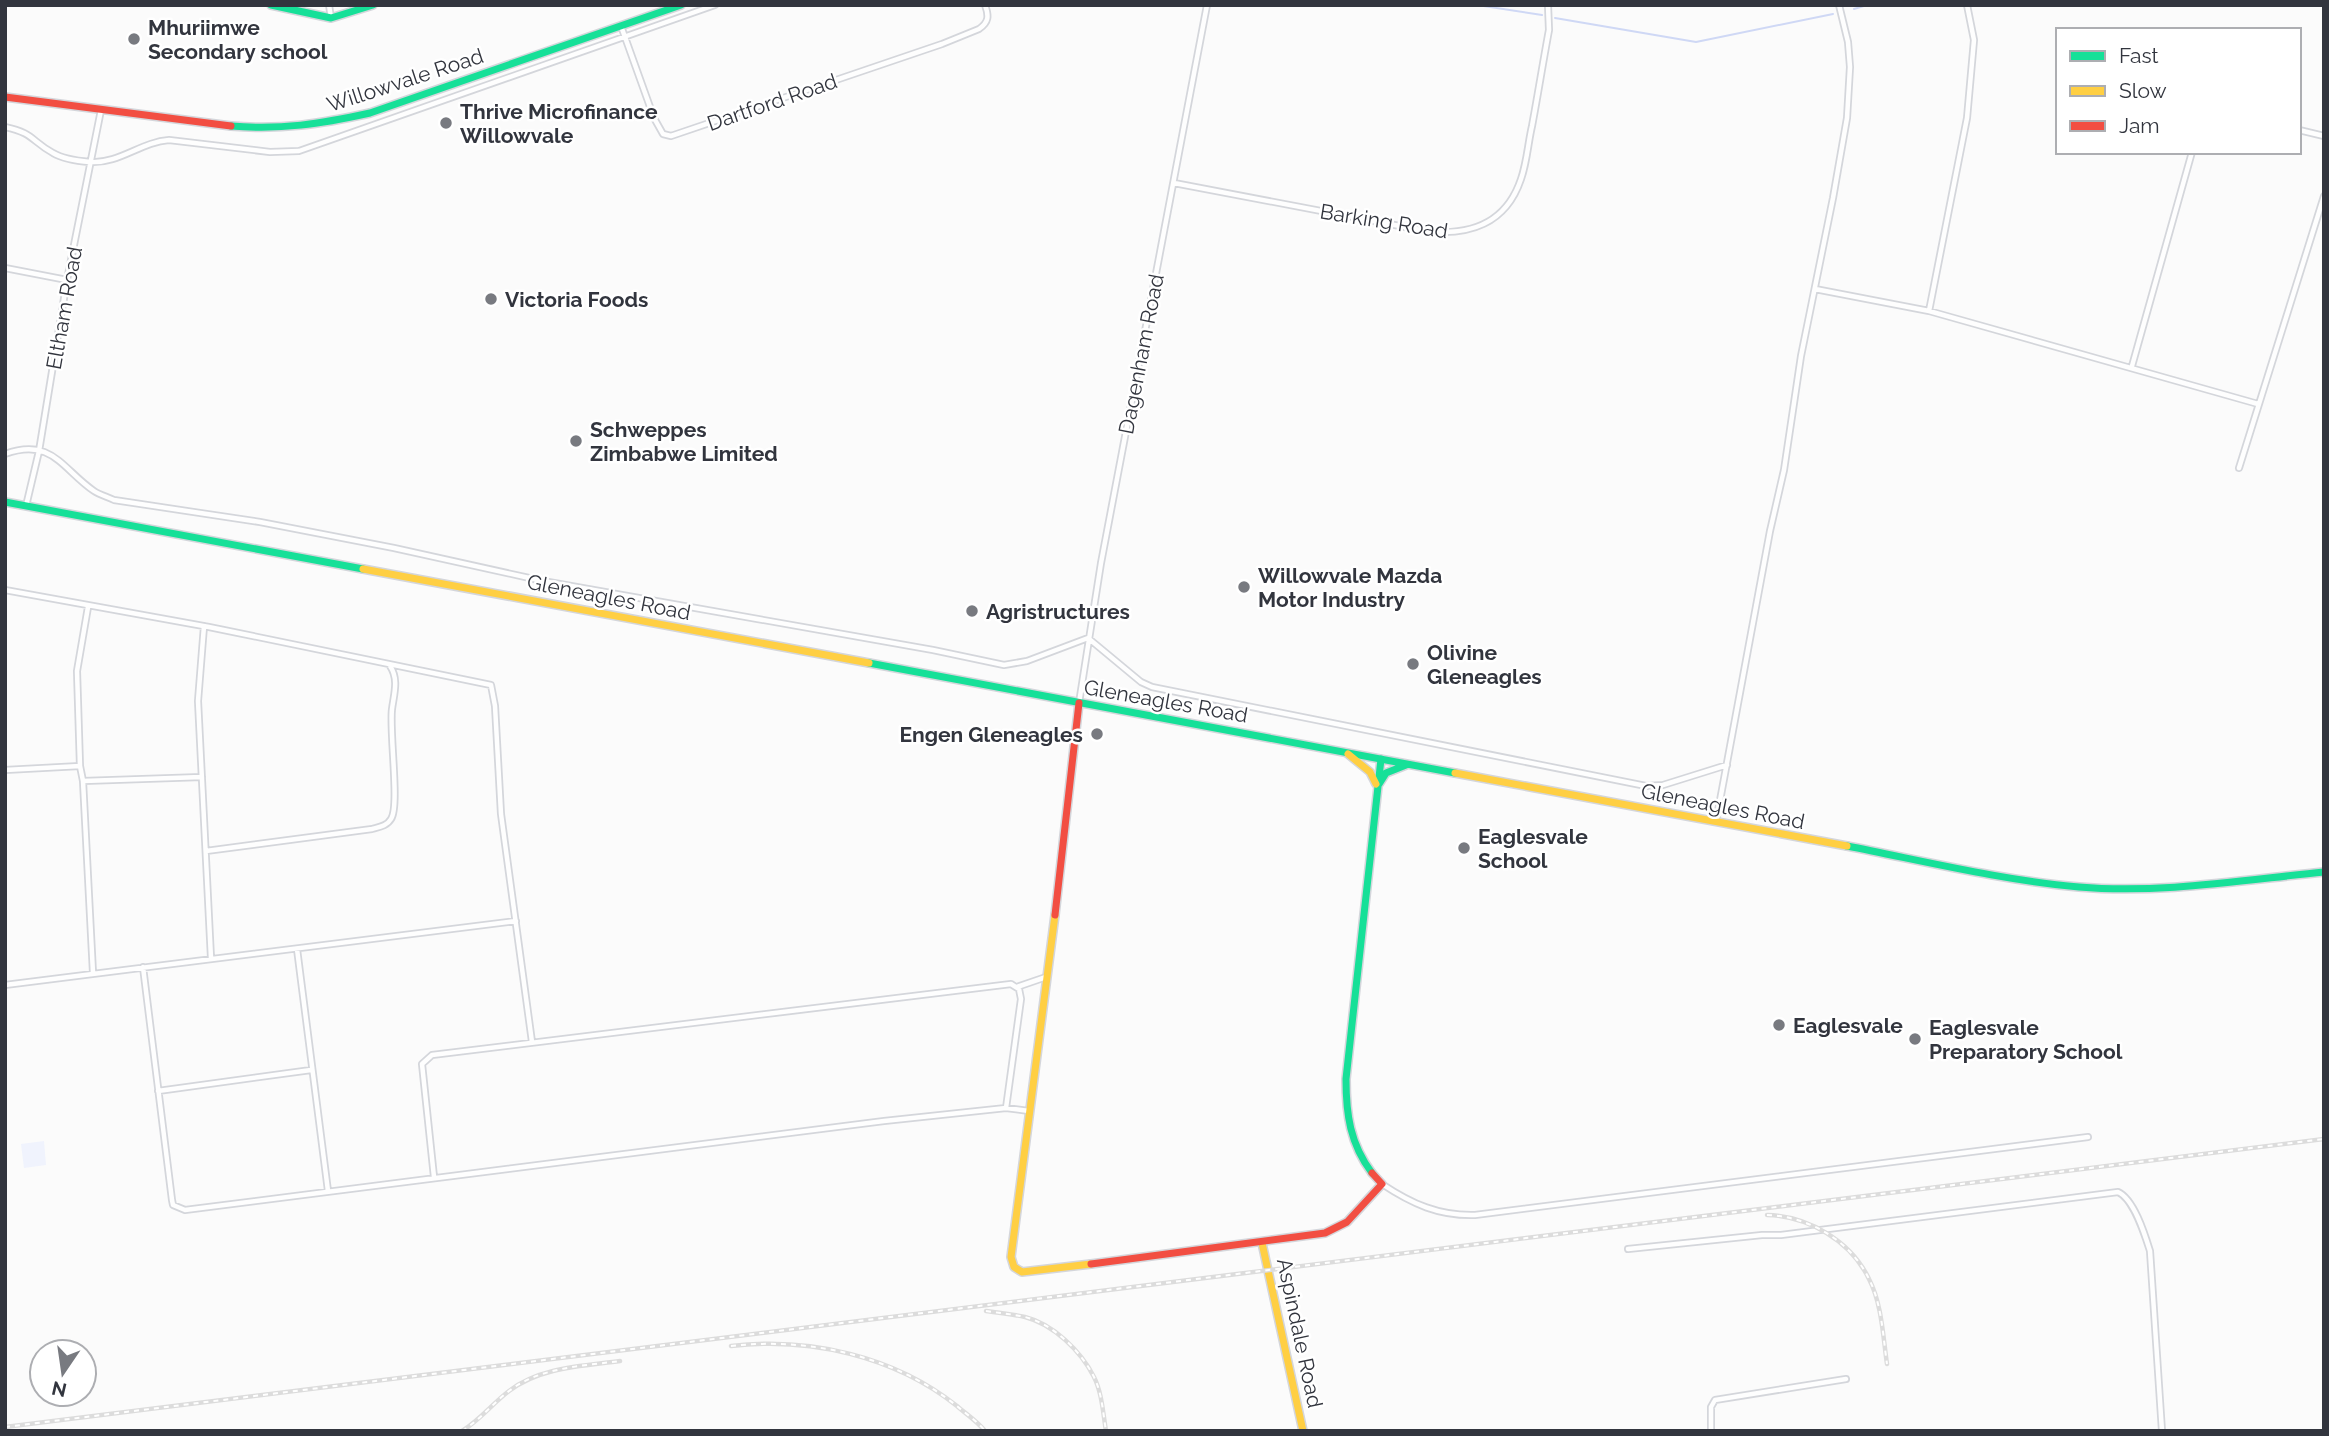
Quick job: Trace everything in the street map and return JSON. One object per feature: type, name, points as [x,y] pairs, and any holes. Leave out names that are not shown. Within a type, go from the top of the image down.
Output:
[{"type":"street","points":[[329,5],[331,18]]},
{"type":"street","points":[[275,6],[331,18],[373,5]]},
{"type":"street","name":"Willowvale Road","points":[[5,97],[227,127],[287,128],[317,125],[370,113],[681,5]]},
{"type":"street","points":[[5,127],[24,132],[57,155],[91,162],[117,159],[155,142],[169,140],[270,152],[299,151],[715,5]]},
{"type":"street","name":"Dartford Road","points":[[621,26],[653,118],[663,134],[671,136],[979,29],[987,21],[985,5]]},
{"type":"street","name":"Dagenham Road","points":[[1079,703],[1088,638],[1207,5]]},
{"type":"street","name":"Barking Road","points":[[1174,183],[1426,231],[1460,233],[1489,221],[1503,210],[1516,192],[1521,178],[1549,30],[1548,5]]},
{"type":"street","points":[[1716,823],[1770,531],[1784,470],[1801,356],[1836,185],[1850,94],[1848,42],[1839,5]]},
{"type":"street","points":[[1929,311],[1967,118],[1974,40],[1967,5]]},
{"type":"street","name":"Eltham Road","points":[[26,506],[39,451],[67,280],[101,110]]},
{"type":"street","points":[[2301,130],[2324,136]]},
{"type":"street","points":[[2132,366],[2191,154]]},
{"type":"street","points":[[2239,468],[2324,197]]},
{"type":"street","points":[[5,268],[67,280]]},
{"type":"street","points":[[1815,289],[1929,311],[2132,366],[2258,404]]},
{"type":"street","points":[[5,454],[27,448],[39,451],[61,461],[94,491],[114,500],[260,522],[544,581],[1004,665],[1020,663],[1088,638],[1141,682],[1152,687],[1646,786],[1663,785],[1727,765]]},
{"type":"street","name":"Gleneagles Road","points":[[5,502],[2014,878],[2080,887],[2166,889],[2324,872]]},
{"type":"street","points":[[5,590],[204,626],[491,685],[495,706],[501,814],[532,1042]]},
{"type":"street","points":[[89,607],[77,671],[93,973]]},
{"type":"street","points":[[204,626],[198,685],[211,958]]},
{"type":"street","points":[[206,851],[372,829],[390,822],[393,817],[394,792],[391,724],[396,678],[390,666]]},
{"type":"street","points":[[1079,703],[1012,1264],[1019,1271],[1027,1272],[1313,1236],[1336,1229],[1347,1222],[1381,1184]]},
{"type":"street","points":[[1345,752],[1370,772],[1377,785]]},
{"type":"street","points":[[1381,759],[1345,1101],[1353,1143],[1364,1164],[1381,1184],[1405,1200],[1422,1208],[1458,1215],[1475,1214],[2088,1138]]},
{"type":"street","points":[[1377,785],[1386,774],[1412,764]]},
{"type":"street","points":[[5,769],[80,766]]},
{"type":"street","points":[[83,781],[202,776]]},
{"type":"street","points":[[5,985],[516,921]]},
{"type":"street","points":[[297,949],[328,1191]]},
{"type":"street","points":[[143,967],[172,1200],[173,1205],[185,1210],[1006,1108],[1029,1111]]},
{"type":"street","points":[[434,1177],[422,1064],[432,1055],[1004,984],[1017,987],[1046,977]]},
{"type":"street","points":[[1006,1108],[1021,999],[1017,987]]},
{"type":"street","points":[[158,1091],[311,1070]]},
{"type":"street","points":[[1628,1249],[1781,1235],[2118,1192],[2125,1195],[2130,1204],[2150,1251],[2162,1431]]},
{"type":"street","name":"Aspindale Road","points":[[1262,1243],[1303,1431]]},
{"type":"street","points":[[1711,1431],[1711,1407],[1715,1400],[1846,1379]]},
{"type":"shaded area","points":[[44,1141],[46,1165],[24,1168],[21,1144]]},
{"type":"waterway","points":[[1477,5],[1542,15]]},
{"type":"waterway","points":[[1854,9],[1867,5]]},
{"type":"waterway","points":[[1555,18],[1696,42],[1833,14]]},
{"type":"railway","points":[[5,1427],[2324,1139]]},
{"type":"railway","points":[[1767,1215],[1798,1220],[1827,1233],[1840,1242],[1861,1265],[1877,1299],[1887,1364]]},
{"type":"railway","points":[[986,1311],[1035,1321],[1056,1332],[1074,1348],[1097,1383],[1106,1431]]},
{"type":"railway","points":[[731,1346],[761,1344],[821,1348],[879,1363],[932,1389],[957,1406],[985,1431]]},
{"type":"railway","points":[[462,1431],[509,1391],[534,1377],[577,1366],[620,1361]]},
{"type":"traffic: fast","points":[[271,5],[331,18],[373,5]]},
{"type":"traffic: fast","points":[[231,126],[301,125],[370,113],[681,5]]},
{"type":"traffic: fast","points":[[5,502],[363,569]]},
{"type":"traffic: fast","points":[[869,663],[1455,773]]},
{"type":"traffic: fast","points":[[1372,1173],[1354,1140],[1347,1104],[1346,1079],[1381,759]]},
{"type":"traffic: fast","points":[[1379,784],[1386,773],[1406,765]]},
{"type":"traffic: fast","points":[[1847,846],[2021,880],[2109,889],[2202,885],[2324,872]]},
{"type":"traffic: slow","points":[[363,569],[869,663]]},
{"type":"traffic: slow","points":[[1348,754],[1370,772],[1376,784]]},
{"type":"traffic: slow","points":[[1455,773],[1847,846]]},
{"type":"traffic: slow","points":[[1055,915],[1011,1257],[1014,1267],[1022,1272],[1091,1264]]},
{"type":"traffic: slow","points":[[1262,1243],[1303,1431]]},
{"type":"traffic: jam","points":[[5,97],[231,126]]},
{"type":"traffic: jam","points":[[1055,915],[1079,703]]},
{"type":"traffic: jam","points":[[1091,1264],[1325,1233],[1347,1222],[1382,1184],[1372,1173]]},
{"type":"place","name":"Mhuriimwe Secondary school","points":[[134,39]]},
{"type":"place","name":"Thrive Microfinance Willowvale","points":[[446,123]]},
{"type":"place","name":"Victoria Foods","points":[[491,299]]},
{"type":"place","name":"Schweppes Zimbabwe Limited","points":[[576,441]]},
{"type":"place","name":"Willowvale Mazda Motor Industry","points":[[1244,587]]},
{"type":"place","name":"Agristructures","points":[[972,611]]},
{"type":"place","name":"Olivine Gleneagles","points":[[1413,664]]},
{"type":"place","name":"Engen Gleneagles","points":[[1097,734]]},
{"type":"place","name":"Eaglesvale School","points":[[1464,848]]},
{"type":"place","name":"Eaglesvale","points":[[1779,1025]]},
{"type":"place","name":"Eaglesvale Preparatory School","points":[[1915,1039]]}]
